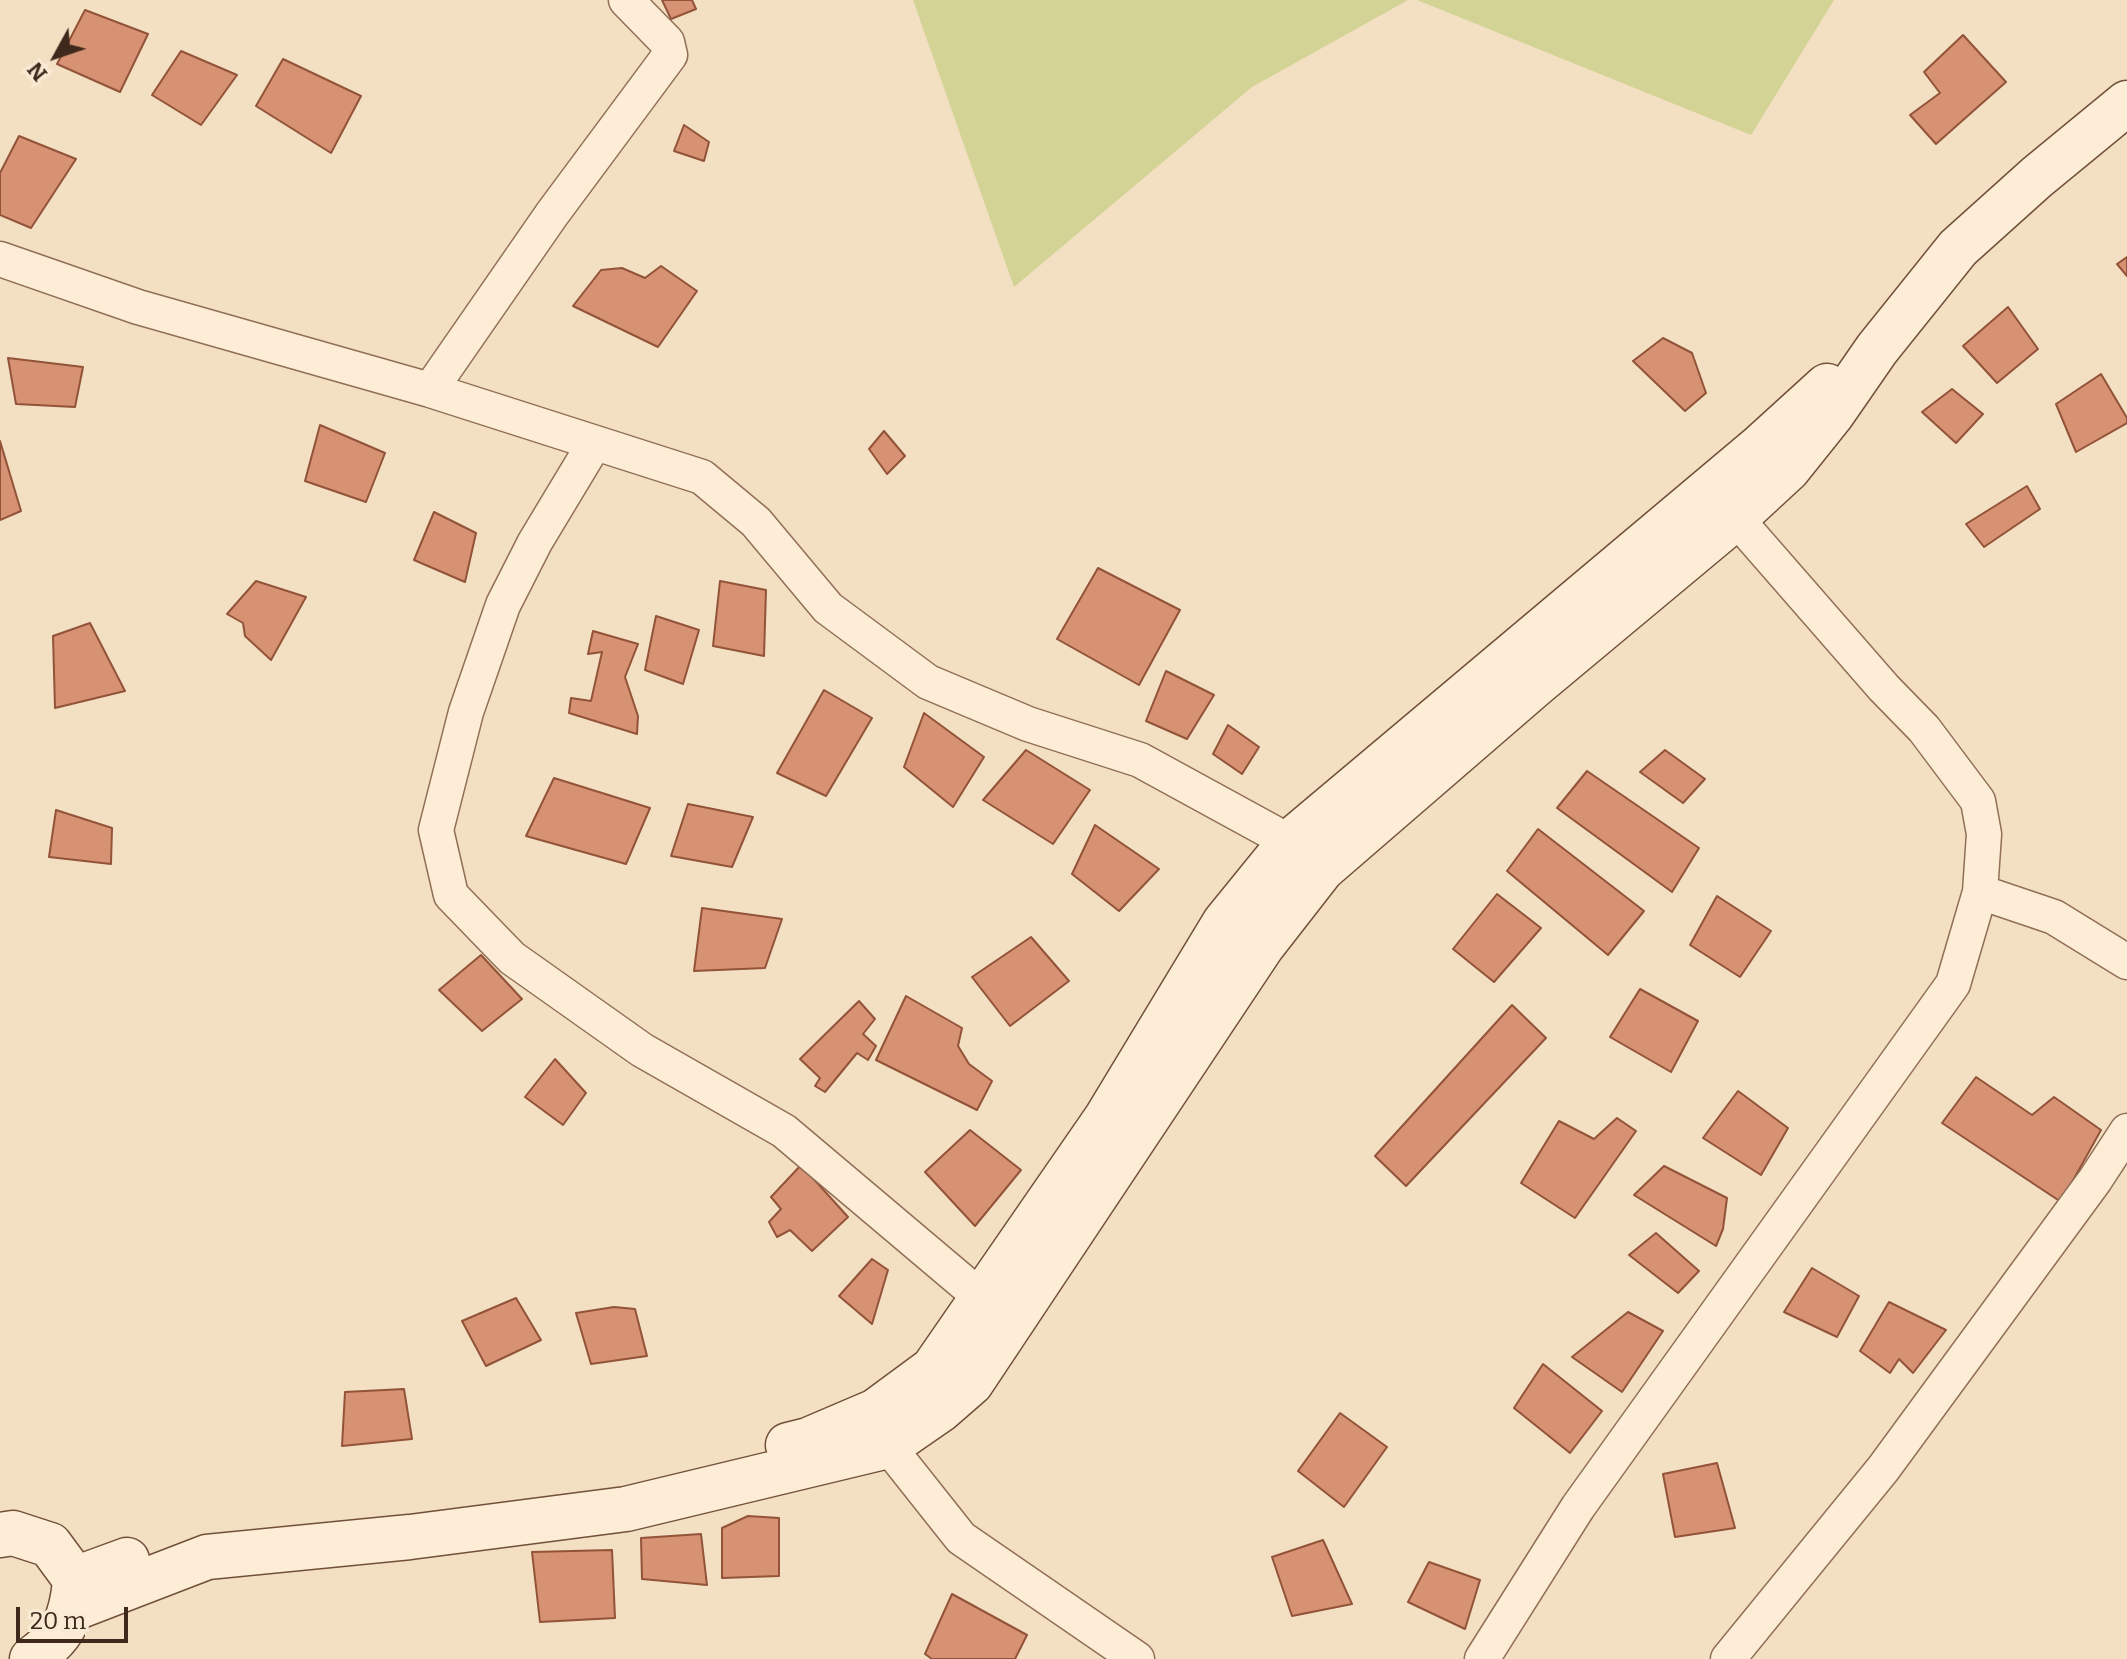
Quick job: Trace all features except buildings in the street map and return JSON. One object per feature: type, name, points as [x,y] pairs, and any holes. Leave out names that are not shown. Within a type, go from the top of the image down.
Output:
[{"type":"street","points":[[430,390],[552,214],[667,61],[671,50],[667,42],[626,0]]},
{"type":"street","points":[[32,1659],[55,1642],[74,1594],[199,1533],[276,1522],[402,1513],[566,1492],[748,1456],[808,1440],[882,1428],[933,1369],[999,1308],[1107,1117],[1225,922],[1723,503],[1837,376],[1877,349],[1958,248],[2037,177],[2127,103]]},
{"type":"street","points":[[0,259],[138,307],[430,390],[702,477],[756,522],[828,608],[928,682],[1028,724],[1140,760],[1306,856]]},
{"type":"street","points":[[594,444],[535,542],[503,605],[466,712],[436,830],[451,895],[512,958],[642,1050],[784,1131],[999,1308]]},
{"type":"street","points":[[1482,1659],[1578,1507],[1953,984],[1980,892],[1984,834],[1978,801],[1924,729],[1723,503]]},
{"type":"street","points":[[1980,892],[2054,917],[2127,962]]},
{"type":"street","points":[[1728,1659],[1883,1469],[2095,1180],[2127,1131]]},
{"type":"street","points":[[882,1428],[961,1538],[1137,1659]]},
{"type":"street","points":[[0,1535],[13,1533],[50,1545],[74,1594]]},
{"type":"green space","points":[[913,0],[1408,0],[1252,87],[1014,287]]},
{"type":"green space","points":[[1417,0],[1834,0],[1751,135]]}]
